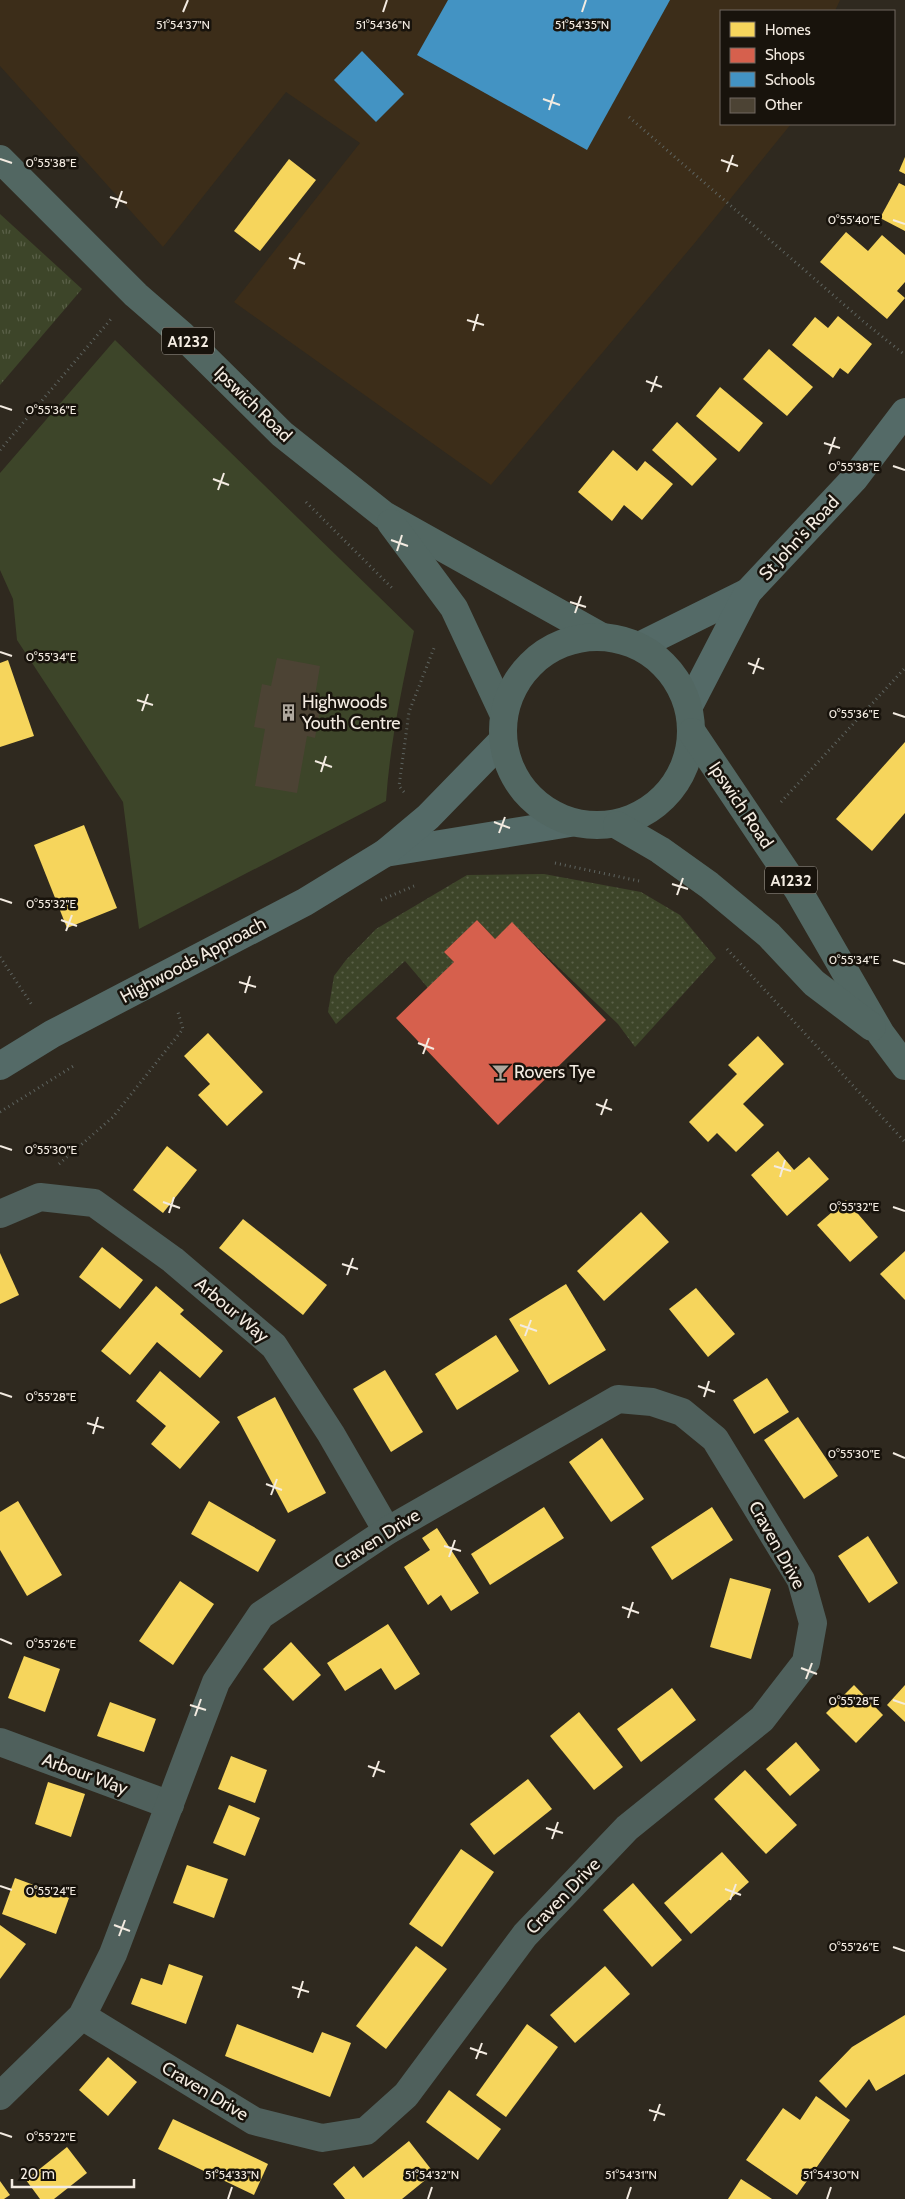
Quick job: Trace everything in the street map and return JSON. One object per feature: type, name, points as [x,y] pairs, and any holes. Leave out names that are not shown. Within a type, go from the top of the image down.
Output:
[{"type":"main road","name":"Ipswich Road","points":[[0,159],[136,295],[181,334],[282,434],[384,515],[602,637]]},
{"type":"main road","name":"Ipswich Road","points":[[384,515],[454,608],[503,728]]},
{"type":"main road","name":"A1232","points":[[602,637],[639,646],[670,670],[689,706],[692,732],[684,771],[658,805],[616,825],[570,823],[535,804],[512,774],[503,728],[515,684],[527,668],[560,644],[602,637]]},
{"type":"main road","name":"Ipswich Road","points":[[692,732],[798,890],[881,1034],[905,1066]]},
{"type":"main road","name":"Ipswich Road","points":[[616,825],[660,850],[709,885],[769,935],[814,983],[881,1034]]},
{"type":"street","name":"St John's Road","points":[[689,706],[748,592],[854,479],[905,412]]},
{"type":"street","name":"St John's Road","points":[[639,646],[748,592]]},
{"type":"street","name":"Highwoods Approach","points":[[0,1066],[52,1034],[305,902],[385,853],[428,817],[503,728]]},
{"type":"street","name":"Highwoods Approach","points":[[385,853],[570,823]]},
{"type":"street","name":"Arbour Way","points":[[0,1214],[40,1197],[94,1203],[173,1260],[274,1346],[331,1434],[387,1531]]},
{"type":"street","name":"Craven Drive","points":[[0,2096],[82,2016],[113,1954],[216,1682],[260,1614],[387,1531],[618,1399],[652,1402],[682,1412],[715,1439],[801,1580],[813,1623],[806,1662],[762,1719],[627,1828],[525,1935],[406,2095],[366,2132],[322,2138],[254,2121],[82,2016]]},
{"type":"street","name":"Arbour Way","points":[[0,1742],[170,1805]]},
{"type":"path","points":[[629,117],[864,322],[905,355]]},
{"type":"path","points":[[0,450],[117,312],[136,295]]},
{"type":"path","points":[[306,501],[397,593]]},
{"type":"path","points":[[428,817],[399,786],[409,712],[436,644]]},
{"type":"path","points":[[757,829],[905,668]]},
{"type":"path","points":[[552,862],[648,883]]},
{"type":"path","points":[[725,947],[905,1142]]},
{"type":"path","points":[[0,957],[52,1034]]},
{"type":"path","points":[[40,1197],[54,1168],[113,1117],[183,1029],[174,1002]]},
{"type":"shaded area","points":[[0,0],[840,0],[835,10],[720,10],[720,125],[790,125],[693,245],[491,485],[234,302],[360,143],[286,92],[163,247],[0,66]]},
{"type":"green space","points":[[0,214],[82,289],[0,385]]},
{"type":"green space","points":[[115,340],[414,631],[393,736],[386,801],[139,929],[123,802],[17,640],[13,599],[0,570],[0,473]]},
{"type":"green space","points":[[544,874],[641,892],[680,915],[716,958],[635,1047],[618,1024],[512,923],[495,939],[477,920],[444,952],[454,962],[428,988],[405,961],[336,1024],[328,1012],[334,976],[346,960],[376,929],[467,875]]},
{"type":"building: Homes","points":[[905,157],[905,174],[899,171]]},
{"type":"building: Homes","points":[[289,159],[316,180],[260,251],[234,231]]},
{"type":"building: Homes","points":[[899,183],[905,186],[905,231],[880,218]]},
{"type":"building: Homes","points":[[846,232],[868,251],[882,235],[905,255],[905,282],[897,291],[905,298],[887,319],[820,262]]},
{"type":"building: Homes","points":[[838,316],[872,344],[848,374],[840,368],[833,378],[792,345],[815,317],[828,328]]},
{"type":"building: Homes","points":[[769,349],[813,387],[787,416],[743,379]]},
{"type":"building: Homes","points":[[720,387],[763,423],[739,452],[696,416]]},
{"type":"building: Homes","points":[[677,422],[717,459],[692,486],[652,450]]},
{"type":"building: Homes","points":[[613,450],[637,471],[645,461],[673,484],[642,520],[624,505],[612,521],[578,492]]},
{"type":"building: Homes","points":[[8,660],[34,736],[0,747],[0,663]]},
{"type":"building: Homes","points":[[905,742],[905,813],[872,851],[836,819]]},
{"type":"building: Homes","points":[[84,825],[117,908],[67,928],[34,845]]},
{"type":"building: Homes","points":[[208,1033],[263,1092],[227,1126],[198,1095],[210,1084],[184,1056]]},
{"type":"building: Homes","points":[[758,1036],[784,1064],[743,1104],[764,1125],[736,1152],[717,1133],[708,1142],[689,1122],[737,1074],[728,1065]]},
{"type":"building: Homes","points":[[167,1146],[197,1170],[163,1213],[133,1190]]},
{"type":"building: Homes","points":[[778,1151],[794,1170],[809,1157],[829,1179],[787,1216],[751,1175]]},
{"type":"building: Homes","points":[[846,1200],[878,1237],[850,1262],[817,1225]]},
{"type":"building: Homes","points":[[641,1212],[669,1242],[604,1301],[577,1271]]},
{"type":"building: Homes","points":[[243,1219],[327,1285],[303,1315],[219,1248]]},
{"type":"building: Homes","points":[[102,1247],[143,1280],[120,1309],[79,1277]]},
{"type":"building: Homes","points":[[905,1251],[905,1300],[880,1274]]},
{"type":"building: Homes","points":[[0,1253],[19,1295],[0,1304]]},
{"type":"building: Homes","points":[[566,1284],[606,1350],[549,1385],[509,1319]]},
{"type":"building: Homes","points":[[156,1286],[184,1310],[180,1314],[223,1351],[200,1378],[157,1342],[130,1375],[101,1351]]},
{"type":"building: Homes","points":[[696,1288],[735,1334],[708,1357],[669,1309]]},
{"type":"building: Homes","points":[[496,1335],[519,1371],[457,1410],[435,1374]]},
{"type":"building: Homes","points":[[385,1370],[423,1432],[391,1452],[353,1389]]},
{"type":"building: Homes","points":[[160,1371],[220,1422],[180,1469],[151,1444],[166,1426],[136,1401]]},
{"type":"building: Homes","points":[[767,1378],[789,1412],[754,1434],[733,1400]]},
{"type":"building: Homes","points":[[275,1397],[326,1493],[288,1513],[237,1417]]},
{"type":"building: Homes","points":[[798,1417],[838,1476],[804,1499],[764,1440]]},
{"type":"building: Homes","points":[[602,1438],[644,1499],[611,1522],[569,1462]]},
{"type":"building: Homes","points":[[18,1501],[62,1575],[27,1596],[0,1550],[0,1512]]},
{"type":"building: Homes","points":[[209,1501],[276,1540],[258,1572],[191,1534]]},
{"type":"building: Homes","points":[[544,1507],[564,1538],[490,1585],[471,1554]]},
{"type":"building: Homes","points":[[712,1507],[733,1540],[672,1580],[651,1547]]},
{"type":"building: Homes","points":[[437,1528],[479,1593],[451,1611],[441,1595],[428,1605],[404,1567],[430,1550],[422,1538]]},
{"type":"building: Homes","points":[[868,1536],[898,1583],[869,1603],[838,1556]]},
{"type":"building: Homes","points":[[730,1578],[771,1589],[751,1659],[710,1647]]},
{"type":"building: Homes","points":[[180,1581],[214,1604],[173,1665],[139,1641]]},
{"type":"building: Homes","points":[[388,1624],[420,1674],[395,1690],[381,1668],[345,1691],[327,1663]]},
{"type":"building: Homes","points":[[291,1642],[321,1675],[293,1701],[263,1669]]},
{"type":"building: Homes","points":[[24,1656],[60,1669],[45,1712],[8,1698]]},
{"type":"building: Homes","points":[[854,1685],[883,1715],[856,1743],[826,1713]]},
{"type":"building: Homes","points":[[905,1685],[905,1722],[887,1705]]},
{"type":"building: Homes","points":[[672,1688],[696,1720],[641,1762],[617,1729]]},
{"type":"building: Homes","points":[[110,1702],[156,1719],[144,1752],[97,1736]]},
{"type":"building: Homes","points":[[579,1712],[623,1767],[594,1790],[550,1736]]},
{"type":"building: Homes","points":[[796,1742],[820,1770],[790,1796],[766,1769]]},
{"type":"building: Homes","points":[[231,1756],[267,1770],[255,1803],[218,1789]]},
{"type":"building: Homes","points":[[745,1770],[797,1825],[766,1854],[714,1799]]},
{"type":"building: Homes","points":[[528,1779],[552,1809],[494,1855],[470,1824]]},
{"type":"building: Homes","points":[[48,1782],[85,1794],[71,1837],[35,1824]]},
{"type":"building: Homes","points":[[229,1805],[260,1818],[245,1856],[213,1843]]},
{"type":"building: Homes","points":[[461,1849],[494,1872],[442,1947],[409,1924]]},
{"type":"building: Homes","points":[[722,1852],[749,1882],[691,1934],[664,1903]]},
{"type":"building: Homes","points":[[187,1865],[228,1879],[214,1918],[173,1903]]},
{"type":"building: Homes","points":[[15,1878],[69,1898],[56,1934],[2,1914]]},
{"type":"building: Homes","points":[[633,1883],[682,1940],[652,1967],[603,1910]]},
{"type":"building: Homes","points":[[0,1925],[26,1944],[0,1979]]},
{"type":"building: Homes","points":[[416,1946],[447,1969],[386,2049],[356,2026]]},
{"type":"building: Homes","points":[[169,1964],[203,1976],[186,2024],[131,2004],[141,1978],[162,1985]]},
{"type":"building: Homes","points":[[605,1966],[630,1994],[575,2043],[550,2015]]},
{"type":"building: Homes","points":[[905,2015],[905,2074],[876,2091],[869,2079],[846,2108],[819,2081],[852,2047]]},
{"type":"building: Homes","points":[[237,2024],[313,2053],[322,2032],[351,2043],[330,2097],[225,2056]]},
{"type":"building: Homes","points":[[527,2024],[558,2047],[506,2117],[476,2095]]},
{"type":"building: Homes","points":[[108,2057],[137,2082],[108,2116],[79,2090]]},
{"type":"building: Homes","points":[[449,2090],[501,2129],[478,2160],[426,2122]]},
{"type":"building: Homes","points":[[816,2096],[850,2120],[797,2195],[746,2160],[783,2108],[800,2120]]},
{"type":"building: Homes","points":[[173,2119],[268,2164],[254,2195],[158,2149]]},
{"type":"building: Homes","points":[[409,2141],[434,2173],[402,2199],[345,2199],[333,2184],[354,2166],[363,2178]]},
{"type":"building: Homes","points":[[67,2147],[87,2173],[54,2199],[40,2199],[26,2180]]},
{"type":"building: Homes","points":[[741,2179],[772,2199],[728,2199]]},
{"type":"building: Homes","points":[[0,2181],[10,2195],[4,2199],[0,2199]]},
{"type":"building: Shops","name":"Rovers Tye","points":[[477,920],[495,939],[512,922],[606,1020],[498,1125],[396,1018],[454,962],[444,952]]},
{"type":"building: Schools","points":[[448,0],[670,0],[587,150],[417,55]]},
{"type":"building: Schools","points":[[362,51],[404,94],[376,122],[334,80]]},
{"type":"building: Other","name":"Highwoods Youth Centre","points":[[277,658],[320,666],[315,696],[322,698],[315,738],[307,736],[297,793],[255,786],[265,729],[254,727],[262,684],[271,686]]},
{"type":"place","name":"Highwoods Youth Centre","points":[[288,712]]},
{"type":"place","name":"Rovers Tye","points":[[500,1072]]}]
